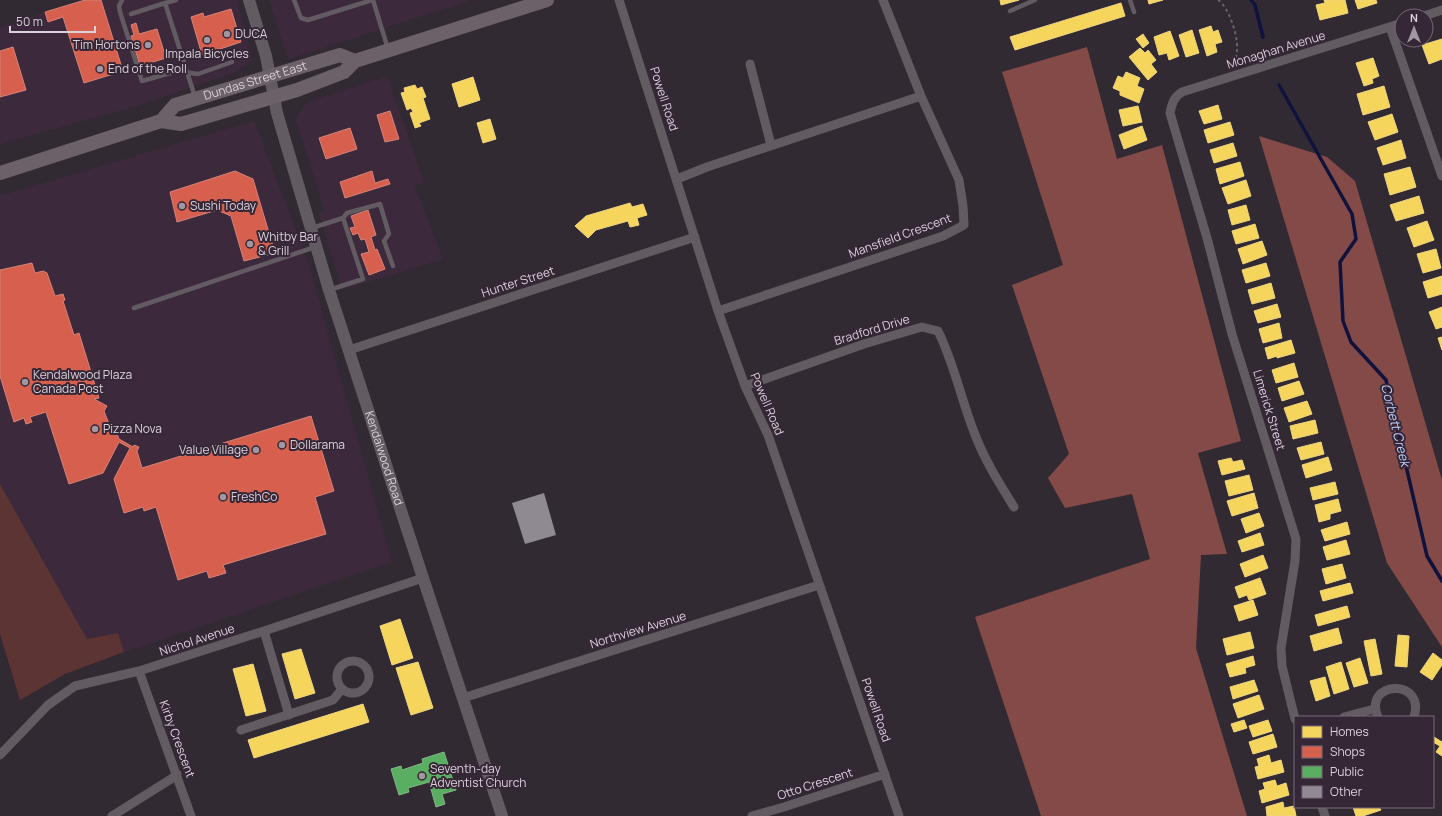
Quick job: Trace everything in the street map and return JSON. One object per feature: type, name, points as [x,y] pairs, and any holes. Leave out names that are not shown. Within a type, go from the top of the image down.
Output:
[{"type":"main road","name":"Dundas Street East","points":[[0,173],[161,121],[181,124],[274,97],[344,72],[355,62],[547,0]]},
{"type":"main road","name":"Dundas Street East","points":[[161,121],[175,105],[340,54],[355,62]]},
{"type":"street","name":"Kendalwood Road","points":[[249,0],[266,56],[274,97],[315,247],[502,816]]},
{"type":"street","name":"Powell Road","points":[[619,0],[718,311],[745,386],[768,435],[899,816]]},
{"type":"street","points":[[677,179],[771,145],[921,96],[883,0]]},
{"type":"street","name":"Monaghan Avenue","points":[[1170,113],[1171,104],[1175,96],[1182,92],[1394,26]]},
{"type":"street","points":[[1390,27],[1440,165],[1442,176]]},
{"type":"street","points":[[750,64],[771,145]]},
{"type":"street","name":"Mansfield Crescent","points":[[718,311],[943,236],[964,225],[959,180],[921,96]]},
{"type":"street","name":"Limerick Street","points":[[1170,113],[1207,238],[1232,334],[1296,539],[1295,561],[1282,648],[1282,666],[1294,716]]},
{"type":"street","name":"Hunter Street","points":[[348,350],[695,237]]},
{"type":"street","name":"Bradford Drive","points":[[745,386],[864,344],[922,327],[938,331],[947,348],[962,399],[983,455],[1014,507]]},
{"type":"street","name":"Nichol Avenue","points":[[0,755],[48,705],[74,686],[139,671],[423,578]]},
{"type":"street","name":"Northview Avenue","points":[[463,698],[819,585]]},
{"type":"street","points":[[264,631],[289,715]]},
{"type":"street","name":"Kirby Crescent","points":[[139,671],[191,816]]},
{"type":"street","points":[[1352,716],[1376,713],[1378,698],[1382,693],[1388,689],[1397,688],[1406,690],[1411,695],[1415,702],[1416,709],[1414,716]]},
{"type":"street","points":[[241,730],[333,700],[342,689]]},
{"type":"street","points":[[112,816],[177,774]]},
{"type":"street","name":"Otto Crescent","points":[[752,816],[885,774]]},
{"type":"lane","points":[[122,0],[119,6],[120,12],[142,81],[177,70],[198,74],[232,62]]},
{"type":"lane","points":[[131,14],[176,0]]},
{"type":"lane","points":[[294,0],[301,18],[308,20],[372,0],[389,50]]},
{"type":"lane","points":[[1010,11],[1035,0]]},
{"type":"lane","points":[[1130,0],[1134,12]]},
{"type":"lane","points":[[165,4],[196,99]]},
{"type":"lane","points":[[310,229],[343,218],[347,214],[380,204],[389,234],[384,241],[393,266]]},
{"type":"lane","points":[[329,290],[363,279],[343,218]]},
{"type":"lane","points":[[134,308],[315,247]]},
{"type":"path","points":[[1218,0],[1229,14],[1236,40],[1237,49],[1232,76]]},
{"type":"shaded area","points":[[83,0],[237,0],[253,61],[235,72],[140,105],[0,144],[0,27]]},
{"type":"shaded area","points":[[269,0],[472,0],[288,59]]},
{"type":"shaded area","points":[[1087,47],[1117,159],[1162,145],[1241,441],[1198,453],[1227,554],[1201,555],[1196,648],[1247,816],[1041,816],[975,617],[1150,559],[1132,494],[1065,508],[1048,478],[1069,454],[1012,285],[1063,265],[1002,72]]},
{"type":"shaded area","points":[[387,76],[424,183],[414,185],[443,259],[342,290],[319,213],[325,211],[296,120],[305,103]]},
{"type":"shaded area","points":[[254,121],[308,262],[392,562],[124,652],[118,633],[87,639],[0,484],[0,196]]},
{"type":"shaded area","points":[[1259,136],[1327,157],[1355,181],[1442,480],[1442,647],[1387,563]]},
{"type":"shaded area","points":[[0,484],[87,639],[118,633],[124,652],[65,674],[20,700],[0,634]]},
{"type":"building: Homes","points":[[1000,0],[1019,0],[1001,5]]},
{"type":"building: Homes","points":[[1148,0],[1163,0],[1149,4]]},
{"type":"building: Homes","points":[[1324,0],[1345,0],[1348,13],[1320,20],[1316,5],[1325,3]]},
{"type":"building: Homes","points":[[1355,0],[1376,0],[1377,3],[1358,9]]},
{"type":"building: Homes","points":[[1121,3],[1125,16],[1015,50],[1010,37]]},
{"type":"building: Homes","points":[[1211,26],[1213,32],[1218,30],[1222,42],[1215,44],[1217,52],[1207,56],[1199,30]]},
{"type":"building: Homes","points":[[1192,30],[1199,53],[1186,57],[1179,35]]},
{"type":"building: Homes","points":[[1170,31],[1179,56],[1169,60],[1167,53],[1159,55],[1154,37]]},
{"type":"building: Homes","points":[[1143,34],[1149,43],[1143,48],[1136,39]]},
{"type":"building: Homes","points":[[1442,39],[1442,59],[1429,64],[1423,48],[1434,48],[1434,41]]},
{"type":"building: Homes","points":[[1140,48],[1145,53],[1148,50],[1156,60],[1151,64],[1157,72],[1148,80],[1129,57]]},
{"type":"building: Homes","points":[[1373,58],[1379,76],[1372,79],[1373,83],[1364,86],[1356,63]]},
{"type":"building: Homes","points":[[1126,72],[1140,78],[1137,86],[1144,89],[1139,103],[1120,95],[1120,91],[1113,88],[1118,76],[1123,78]]},
{"type":"building: Homes","points":[[473,77],[480,100],[459,107],[452,84]]},
{"type":"building: Homes","points":[[415,85],[417,89],[422,87],[426,97],[423,98],[430,119],[419,123],[421,126],[415,128],[410,113],[413,112],[411,108],[407,110],[401,93],[405,92],[404,88]]},
{"type":"building: Homes","points":[[1384,86],[1390,107],[1363,115],[1357,94]]},
{"type":"building: Homes","points":[[1218,105],[1222,119],[1204,124],[1199,111]]},
{"type":"building: Homes","points":[[1138,106],[1142,122],[1123,126],[1119,110]]},
{"type":"building: Homes","points":[[1392,114],[1398,132],[1375,140],[1368,122]]},
{"type":"building: Homes","points":[[490,119],[496,139],[483,143],[477,123]]},
{"type":"building: Homes","points":[[1230,122],[1234,135],[1208,143],[1204,130]]},
{"type":"building: Homes","points":[[1142,126],[1147,140],[1124,149],[1119,135]]},
{"type":"building: Homes","points":[[1401,140],[1406,158],[1383,165],[1377,148]]},
{"type":"building: Homes","points":[[1233,143],[1237,156],[1214,163],[1210,150]]},
{"type":"building: Homes","points":[[1240,162],[1244,176],[1220,184],[1216,169]]},
{"type":"building: Homes","points":[[1410,167],[1416,187],[1390,195],[1384,174]]},
{"type":"building: Homes","points":[[1246,180],[1251,196],[1228,204],[1222,188]]},
{"type":"building: Homes","points":[[1419,196],[1424,213],[1396,221],[1390,205]]},
{"type":"building: Homes","points":[[630,203],[632,207],[643,204],[647,215],[637,218],[639,225],[630,227],[628,221],[596,230],[588,238],[575,226],[586,216]]},
{"type":"building: Homes","points":[[1246,205],[1250,220],[1232,225],[1228,210]]},
{"type":"building: Homes","points":[[1427,221],[1434,240],[1414,247],[1407,228]]},
{"type":"building: Homes","points":[[1255,224],[1259,238],[1236,244],[1232,231]]},
{"type":"building: Homes","points":[[1262,241],[1267,255],[1243,264],[1238,249]]},
{"type":"building: Homes","points":[[1436,249],[1441,268],[1423,273],[1417,254]]},
{"type":"building: Homes","points":[[1266,263],[1270,276],[1246,283],[1242,270]]},
{"type":"building: Homes","points":[[1442,276],[1442,294],[1428,298],[1423,282]]},
{"type":"building: Homes","points":[[1271,283],[1275,298],[1252,304],[1248,290]]},
{"type":"building: Homes","points":[[1277,304],[1281,317],[1258,323],[1254,311]]},
{"type":"building: Homes","points":[[1442,307],[1442,327],[1436,329],[1429,312]]},
{"type":"building: Homes","points":[[1279,323],[1282,338],[1263,343],[1259,329]]},
{"type":"building: Homes","points":[[1442,337],[1442,350],[1438,338]]},
{"type":"building: Homes","points":[[1291,340],[1295,353],[1268,359],[1265,348]]},
{"type":"building: Homes","points":[[1294,363],[1298,377],[1276,383],[1272,370]]},
{"type":"building: Homes","points":[[1299,381],[1304,394],[1282,401],[1278,388]]},
{"type":"building: Homes","points":[[1307,401],[1312,414],[1289,422],[1284,408]]},
{"type":"building: Homes","points":[[1315,420],[1318,433],[1293,439],[1290,426]]},
{"type":"building: Homes","points":[[1321,442],[1324,454],[1301,460],[1297,448]]},
{"type":"building: Homes","points":[[1328,457],[1332,470],[1306,478],[1302,465]]},
{"type":"building: Homes","points":[[1231,458],[1233,462],[1242,460],[1245,469],[1222,475],[1218,461]]},
{"type":"building: Homes","points":[[1249,475],[1253,490],[1229,496],[1225,481]]},
{"type":"building: Homes","points":[[1335,482],[1338,494],[1313,500],[1310,488]]},
{"type":"building: Homes","points":[[1254,493],[1258,508],[1232,516],[1227,501]]},
{"type":"building: Homes","points":[[1338,499],[1341,511],[1330,514],[1330,519],[1319,522],[1315,505]]},
{"type":"building: Homes","points":[[1259,513],[1264,526],[1246,533],[1241,519]]},
{"type":"building: Homes","points":[[1347,522],[1350,534],[1325,541],[1321,530]]},
{"type":"building: Homes","points":[[1260,533],[1264,545],[1242,552],[1238,541]]},
{"type":"building: Homes","points":[[1346,540],[1350,554],[1327,560],[1323,547]]},
{"type":"building: Homes","points":[[1263,555],[1268,568],[1245,577],[1240,564]]},
{"type":"building: Homes","points":[[1342,564],[1346,578],[1326,584],[1322,569]]},
{"type":"building: Homes","points":[[1260,578],[1266,594],[1249,600],[1247,595],[1239,598],[1235,587]]},
{"type":"building: Homes","points":[[1350,583],[1353,593],[1323,601],[1320,591]]},
{"type":"building: Homes","points":[[1253,600],[1258,615],[1239,621],[1234,606]]},
{"type":"building: Homes","points":[[1347,606],[1350,617],[1318,626],[1315,615]]},
{"type":"building: Homes","points":[[400,619],[413,658],[392,665],[380,626]]},
{"type":"building: Homes","points":[[1338,628],[1342,643],[1314,651],[1310,636]]},
{"type":"building: Homes","points":[[1250,632],[1254,648],[1227,655],[1223,639]]},
{"type":"building: Homes","points":[[1398,635],[1409,636],[1407,667],[1395,666]]},
{"type":"building: Homes","points":[[1375,639],[1382,674],[1371,676],[1364,641]]},
{"type":"building: Homes","points":[[301,649],[315,693],[295,699],[282,654]]},
{"type":"building: Homes","points":[[1433,653],[1442,660],[1442,665],[1432,680],[1420,672]]},
{"type":"building: Homes","points":[[1253,656],[1255,665],[1245,668],[1246,673],[1230,677],[1226,664]]},
{"type":"building: Homes","points":[[1360,658],[1368,683],[1354,687],[1346,663]]},
{"type":"building: Homes","points":[[418,662],[433,708],[411,715],[396,668]]},
{"type":"building: Homes","points":[[1341,662],[1349,689],[1334,694],[1326,667]]},
{"type":"building: Homes","points":[[253,664],[266,711],[246,716],[233,669]]},
{"type":"building: Homes","points":[[1325,677],[1330,696],[1316,701],[1310,681]]},
{"type":"building: Homes","points":[[1254,680],[1258,691],[1233,699],[1230,687]]},
{"type":"building: Homes","points":[[1259,695],[1264,709],[1238,718],[1233,704]]},
{"type":"building: Homes","points":[[363,704],[369,722],[254,758],[248,740]]},
{"type":"building: Homes","points":[[1244,720],[1247,728],[1234,732],[1231,724]]},
{"type":"building: Homes","points":[[1268,720],[1272,731],[1253,737],[1249,726]]},
{"type":"building: Homes","points":[[1273,734],[1277,747],[1253,754],[1249,742]]},
{"type":"building: Homes","points":[[1434,737],[1442,742],[1442,756],[1436,752],[1440,746],[1434,743]]},
{"type":"building: Homes","points":[[1269,755],[1271,763],[1281,760],[1284,772],[1258,779],[1255,767],[1259,766],[1257,759]]},
{"type":"building: Homes","points":[[1275,780],[1277,786],[1286,783],[1289,795],[1262,803],[1259,791],[1265,789],[1263,783]]},
{"type":"building: Homes","points":[[1283,802],[1284,808],[1294,806],[1296,816],[1267,816],[1266,807]]},
{"type":"building: Homes","points":[[1353,808],[1380,808],[1381,810],[1363,816],[1356,816]]},
{"type":"building: Shops","points":[[85,0],[101,0],[123,71],[84,83],[63,17],[48,22],[45,12]]},
{"type":"building: Shops","points":[[231,9],[241,42],[202,55],[191,17],[203,13],[204,17]]},
{"type":"building: Shops","name":"Tim Hortons","points":[[136,23],[139,34],[157,29],[166,58],[140,66],[131,36],[134,35],[131,25]]},
{"type":"building: Shops","points":[[13,47],[26,90],[0,97],[0,51]]},
{"type":"building: Shops","points":[[390,111],[399,139],[385,142],[377,115]]},
{"type":"building: Shops","points":[[350,128],[357,149],[326,159],[319,138]]},
{"type":"building: Shops","points":[[235,171],[253,179],[275,253],[244,261],[231,216],[217,210],[177,222],[170,192]]},
{"type":"building: Shops","points":[[372,171],[375,183],[388,179],[390,184],[345,198],[340,182]]},
{"type":"building: Shops","points":[[368,210],[376,235],[371,237],[375,250],[377,249],[385,269],[369,275],[361,254],[369,252],[365,239],[361,240],[358,233],[353,235],[350,228],[355,227],[351,216]]},
{"type":"building: Shops","points":[[32,263],[35,273],[43,271],[47,273],[55,296],[63,294],[65,300],[63,301],[74,335],[79,333],[99,398],[94,399],[107,406],[104,411],[109,424],[114,426],[119,439],[133,447],[134,445],[139,447],[137,451],[142,468],[311,416],[334,491],[315,497],[326,534],[223,565],[226,573],[209,578],[207,571],[178,580],[156,507],[144,511],[143,507],[124,513],[114,479],[130,448],[119,442],[103,473],[69,484],[46,412],[30,417],[32,422],[26,424],[24,418],[14,422],[0,376],[0,270]]},
{"type":"building: Public","name":"Seventh-day Adventist Church","points":[[444,752],[456,790],[442,794],[445,804],[436,807],[429,782],[408,788],[409,792],[399,795],[391,769],[401,766],[402,770],[423,763],[422,759]]},
{"type":"building: Other","points":[[544,493],[556,535],[525,544],[512,503]]},
{"type":"waterway","name":"Corbett Creek","points":[[1251,0],[1255,5],[1263,37]]},
{"type":"waterway","name":"Corbett Creek","points":[[1279,85],[1352,214],[1356,239],[1340,262],[1343,321],[1351,342],[1386,380],[1427,556],[1442,581]]},
{"type":"place","name":"DUCA","points":[[227,34]]},
{"type":"place","name":"Impala Bicycles","points":[[207,40]]},
{"type":"place","name":"Tim Hortons","points":[[148,45]]},
{"type":"place","name":"End of the Roll","points":[[100,69]]},
{"type":"place","name":"Sushi Today","points":[[182,206]]},
{"type":"place","name":"Whitby Bar & Grill","points":[[250,244]]},
{"type":"place","name":"Kendalwood Plaza Canada Post","points":[[25,382]]},
{"type":"place","name":"Pizza Nova","points":[[95,429]]},
{"type":"place","name":"Dollarama","points":[[282,445]]},
{"type":"place","name":"Value Village","points":[[256,450]]},
{"type":"place","name":"FreshCo","points":[[223,497]]},
{"type":"place","name":"Seventh-day Adventist Church","points":[[422,776]]}]
